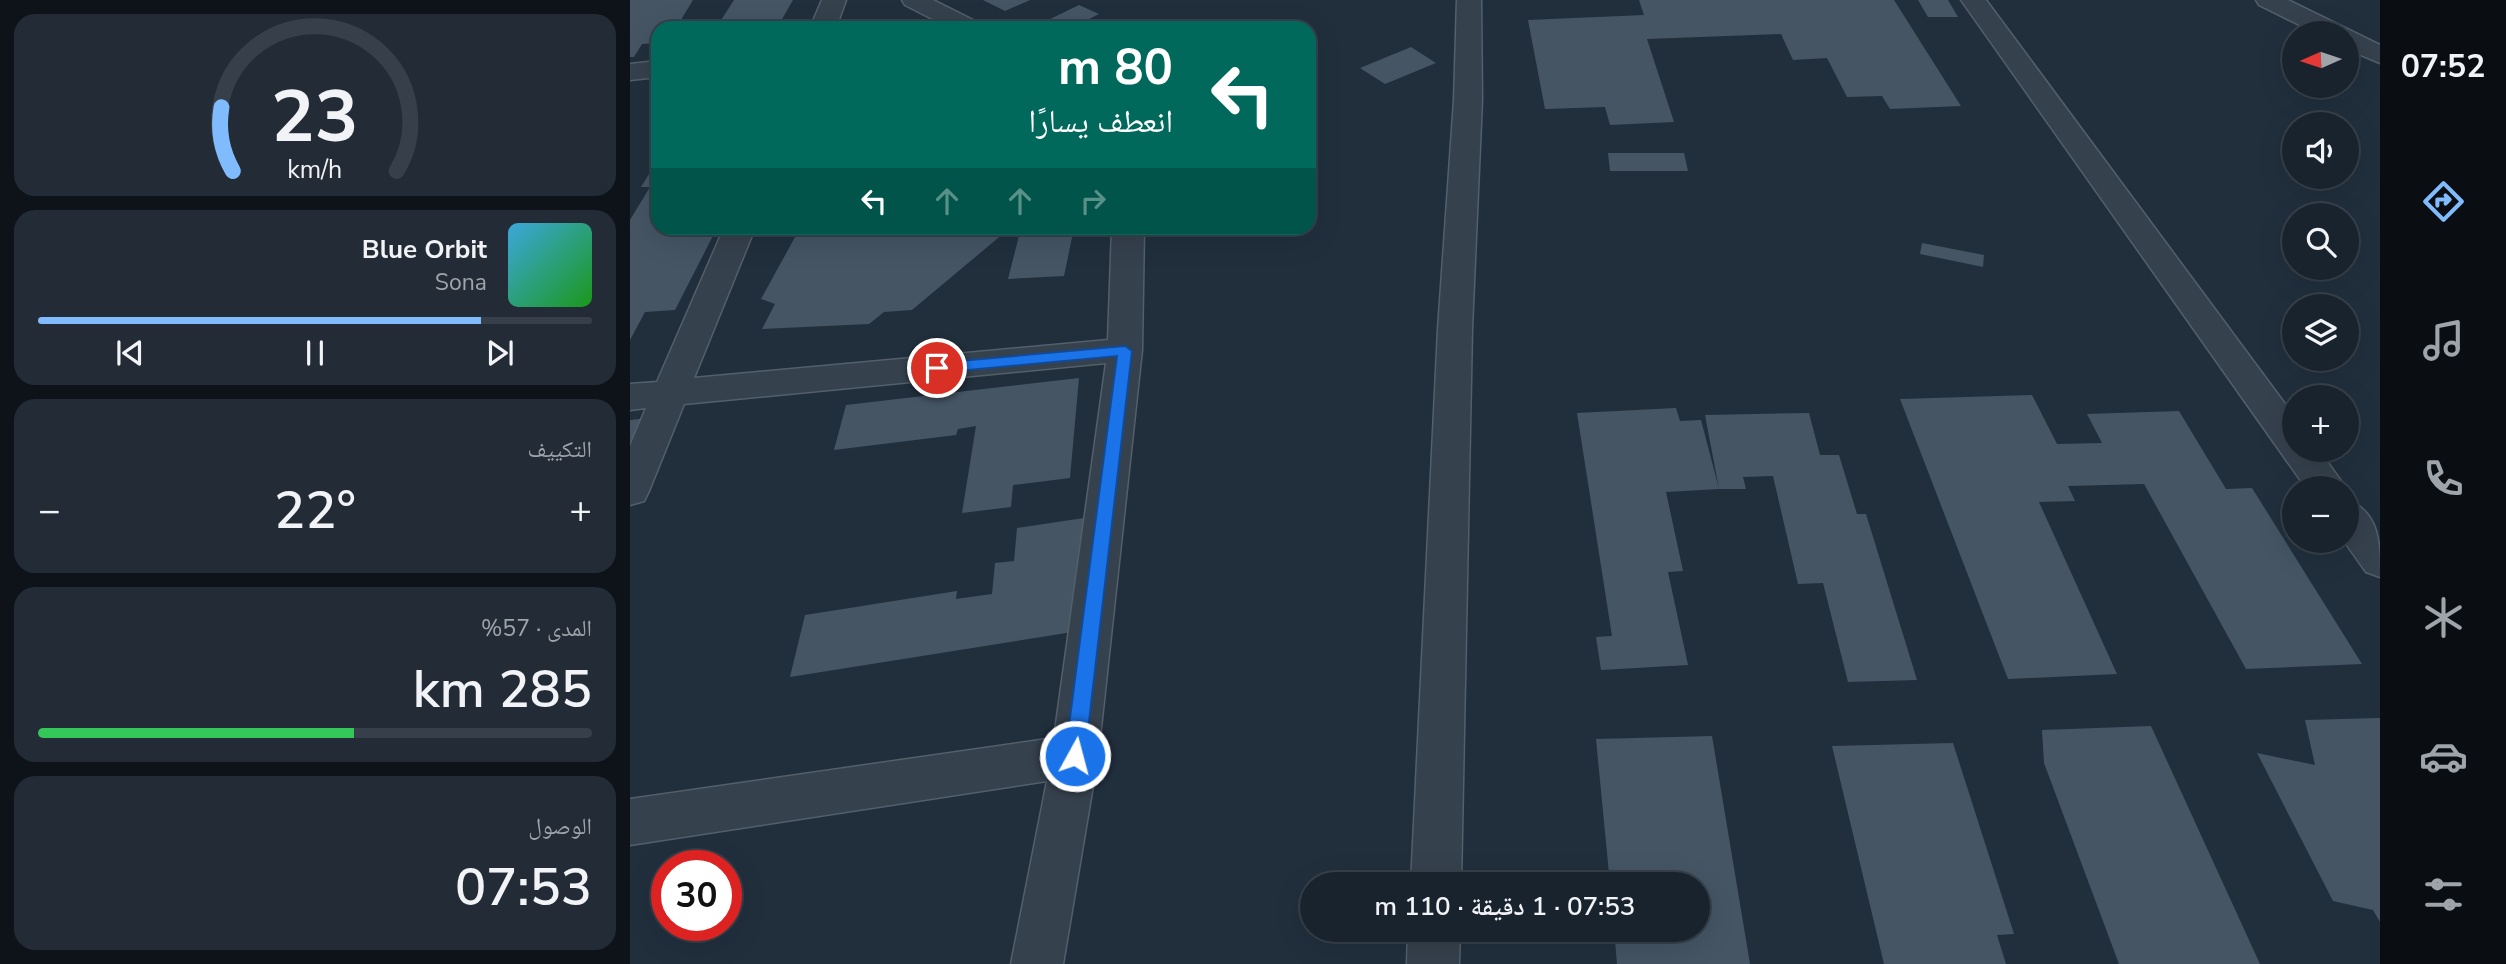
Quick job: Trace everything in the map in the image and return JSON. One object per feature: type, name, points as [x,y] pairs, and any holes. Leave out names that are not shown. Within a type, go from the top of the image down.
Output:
[{"type":"street","points":[[826,21],[834,0]]},
{"type":"street","points":[[914,0],[956,21]]},
{"type":"street","points":[[1436,872],[1455,328],[1468,100],[1469,0]]},
{"type":"street","points":[[1973,0],[2282,426]]},
{"type":"street","points":[[2268,0],[2311,21]]},
{"type":"street","points":[[2359,45],[2380,55]]},
{"type":"street","points":[[630,72],[651,70]]},
{"type":"street","points":[[630,491],[736,235]]},
{"type":"street","points":[[1037,964],[1075,756],[1125,351],[1128,235]]},
{"type":"street","points":[[630,397],[1125,351]]},
{"type":"street","points":[[2359,532],[2380,561]]},
{"type":"street","points":[[630,822],[1075,756]]},
{"type":"street","points":[[1433,964],[1434,942]]},
{"type":"building","points":[[630,0],[693,0],[680,21],[651,21],[651,43],[642,44],[634,57],[630,57]]},
{"type":"building","points":[[734,0],[793,0],[781,21],[720,21]]},
{"type":"building","points":[[983,0],[1030,0],[1005,11]]},
{"type":"building","points":[[1639,0],[1894,0],[1961,106],[1890,109],[1882,96],[1847,97],[1827,58],[1793,60],[1781,34],[1647,39],[1674,122],[1610,125],[1605,107],[1545,109],[1528,20],[1644,15]]},
{"type":"building","points":[[1918,0],[1948,0],[1958,17],[1928,17]]},
{"type":"building","points":[[1079,5],[1099,14],[1085,21],[1046,21]]},
{"type":"building","points":[[1411,47],[1436,63],[1385,84],[1360,68]]},
{"type":"building","points":[[1608,153],[1684,153],[1688,171],[1610,171]]},
{"type":"building","points":[[651,171],[651,235],[713,235],[675,310],[645,312],[630,340],[630,220],[650,187],[641,187]]},
{"type":"building","points":[[796,235],[1002,235],[912,310],[884,312],[869,324],[762,329],[775,304],[761,299]]},
{"type":"building","points":[[1019,235],[1073,235],[1064,276],[1008,279]]},
{"type":"building","points":[[1922,243],[1984,255],[1983,267],[1920,254]]},
{"type":"building","points":[[1079,378],[1070,478],[1013,485],[1011,507],[962,513],[976,426],[958,429],[956,435],[834,450],[846,405]]},
{"type":"building","points":[[2032,395],[2057,444],[2102,443],[2087,414],[2179,411],[2226,489],[2252,488],[2282,536],[2282,553],[2293,553],[2362,664],[2246,669],[2144,484],[2068,486],[2075,501],[2039,502],[2117,674],[2008,679],[1900,399]]},
{"type":"building","points":[[1676,408],[1680,421],[1701,420],[1719,489],[1666,492],[1683,571],[1668,572],[1688,665],[1601,670],[1596,637],[1612,636],[1577,413]]},
{"type":"building","points":[[1809,413],[1820,455],[1839,455],[1857,514],[1866,514],[1917,680],[1848,682],[1823,583],[1798,584],[1773,476],[1743,477],[1746,489],[1719,489],[1705,415]]},
{"type":"building","points":[[648,418],[630,457],[630,420]]},
{"type":"building","points":[[1084,518],[1079,631],[790,677],[805,615],[957,591],[956,599],[992,594],[995,563],[1014,561],[1017,528]]},
{"type":"building","points":[[2380,718],[2380,922],[2373,910],[2333,901],[2257,753],[2315,765],[2305,720]]},
{"type":"building","points":[[2151,726],[2260,964],[2119,964],[2044,763],[2042,730]]},
{"type":"building","points":[[1712,736],[1750,964],[1617,964],[1615,942],[1710,942],[1710,872],[1609,872],[1596,739]]},
{"type":"building","points":[[1953,743],[2014,934],[1997,935],[2006,964],[1884,964],[1832,746]]},
{"type":"route","points":[[937,368],[1125,351],[1075,756]]}]
